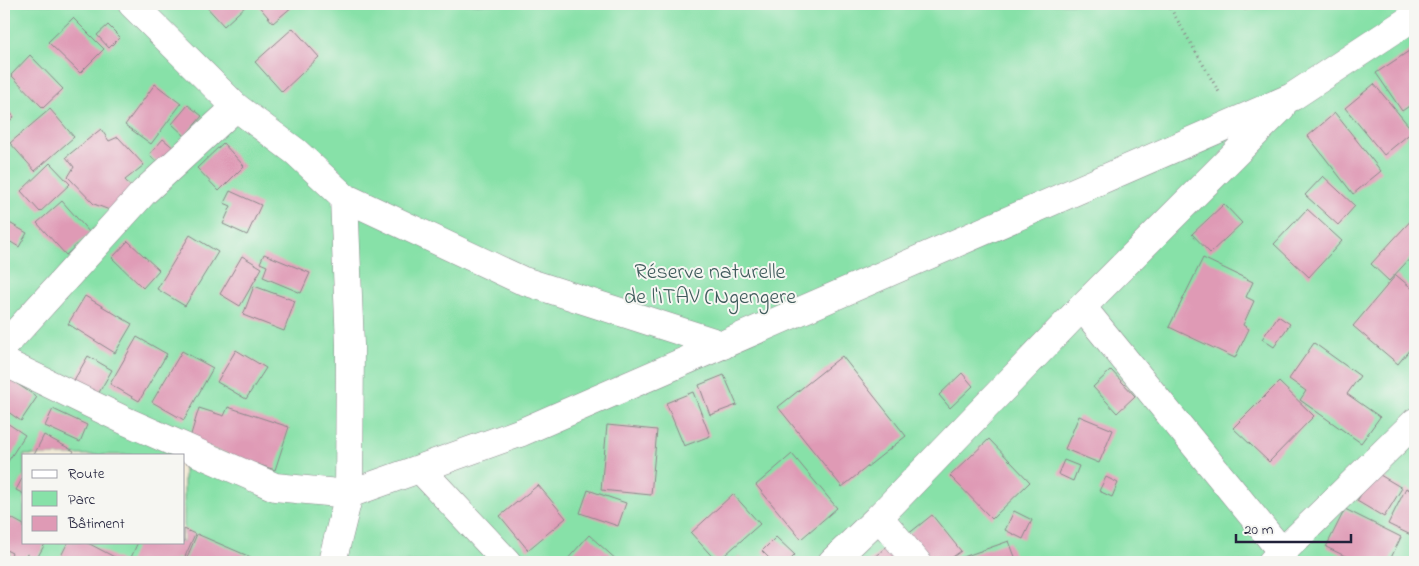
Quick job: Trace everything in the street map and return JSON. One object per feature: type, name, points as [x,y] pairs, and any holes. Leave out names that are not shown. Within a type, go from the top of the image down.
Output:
[{"type":"street","points":[[132,4],[236,107],[296,152],[344,197],[521,280],[723,345]]},
{"type":"street","points":[[4,362],[128,422],[274,487],[349,494],[522,432],[1292,97],[1415,16]]},
{"type":"street","points":[[832,562],[879,517],[1082,308],[1292,97]]},
{"type":"street","points":[[4,346],[144,192],[236,107]]},
{"type":"street","points":[[332,562],[349,494],[350,345],[344,197]]},
{"type":"street","points":[[1082,308],[1277,557],[1415,422]]},
{"type":"street","points":[[420,469],[507,562]]},
{"type":"street","points":[[879,517],[916,562]]},
{"type":"path","points":[[1168,4],[1236,122]]},
{"type":"green space","name":"Réserve naturelle de l'ITAV (Ngengere","points":[[4,4],[1415,4],[1415,562],[4,562]]},
{"type":"building","points":[[204,4],[248,4],[224,26]]},
{"type":"building","points":[[257,4],[291,4],[293,6],[273,23]]},
{"type":"building","points":[[1243,4],[1278,4],[1278,5],[1244,10]]},
{"type":"building","points":[[73,18],[104,49],[80,73],[48,42]]},
{"type":"building","points":[[108,25],[120,37],[109,48],[97,35]]},
{"type":"building","points":[[293,28],[319,57],[282,92],[255,62]]},
{"type":"building","points":[[1415,47],[1415,102],[1402,111],[1376,73]]},
{"type":"building","points":[[30,55],[63,89],[43,108],[11,75]]},
{"type":"building","points":[[155,84],[181,104],[151,144],[125,125]]},
{"type":"building","points":[[1374,84],[1413,131],[1384,155],[1345,108]]},
{"type":"building","points":[[4,105],[14,117],[4,126]]},
{"type":"building","points":[[188,105],[202,116],[185,136],[172,124]]},
{"type":"building","points":[[50,109],[74,137],[35,171],[10,143]]},
{"type":"building","points":[[1335,113],[1381,171],[1353,194],[1308,136]]},
{"type":"building","points":[[101,129],[109,141],[118,137],[144,165],[125,180],[136,192],[112,211],[94,204],[68,177],[74,167],[66,157]]},
{"type":"building","points":[[163,139],[175,149],[160,165],[149,155]]},
{"type":"building","points":[[223,143],[244,166],[219,191],[197,168]]},
{"type":"building","points":[[50,163],[70,184],[40,212],[21,191]]},
{"type":"building","points":[[1323,176],[1355,206],[1338,225],[1305,195]]},
{"type":"building","points":[[230,191],[261,205],[247,235],[223,224],[231,206],[224,203]]},
{"type":"building","points":[[62,201],[90,233],[66,255],[37,223]]},
{"type":"building","points":[[1224,204],[1242,223],[1210,253],[1192,234]]},
{"type":"building","points":[[1307,209],[1342,241],[1309,277],[1274,244]]},
{"type":"building","points":[[1415,216],[1415,253],[1389,281],[1371,264]]},
{"type":"building","points":[[6,221],[27,233],[19,247],[4,238],[4,225]]},
{"type":"building","points":[[190,235],[218,252],[185,306],[157,289]]},
{"type":"building","points":[[128,241],[159,270],[143,288],[112,258]]},
{"type":"building","points":[[264,254],[310,273],[301,293],[263,277],[267,266],[260,263]]},
{"type":"building","points":[[242,256],[262,268],[240,306],[220,294]]},
{"type":"building","points":[[1203,258],[1253,282],[1246,297],[1254,301],[1243,325],[1249,329],[1235,358],[1169,327]]},
{"type":"building","points":[[1396,275],[1415,291],[1415,343],[1398,364],[1353,326]]},
{"type":"building","points":[[254,286],[295,301],[284,331],[243,315]]},
{"type":"building","points":[[85,296],[132,324],[115,353],[68,324]]},
{"type":"building","points":[[1278,316],[1290,324],[1274,347],[1262,339]]},
{"type":"building","points":[[137,337],[167,354],[139,401],[110,384]]},
{"type":"building","points":[[1314,343],[1360,376],[1347,394],[1380,417],[1361,443],[1300,400],[1306,391],[1289,379]]},
{"type":"building","points":[[236,350],[266,368],[246,399],[217,382]]},
{"type":"building","points":[[182,351],[213,368],[184,420],[152,402]]},
{"type":"building","points":[[88,356],[112,370],[97,396],[73,382]]},
{"type":"building","points":[[842,356],[906,436],[842,487],[778,407]]},
{"type":"building","points":[[1111,370],[1135,396],[1117,413],[1093,387]]},
{"type":"building","points":[[962,373],[973,386],[950,408],[939,395]]},
{"type":"building","points":[[4,375],[37,397],[21,421],[4,409]]},
{"type":"building","points":[[724,375],[737,405],[710,415],[699,385]]},
{"type":"building","points":[[1279,382],[1314,416],[1269,462],[1233,428]]},
{"type":"building","points":[[693,392],[710,436],[684,446],[666,403]]},
{"type":"building","points":[[228,407],[289,427],[275,470],[189,441],[199,408],[224,416]]},
{"type":"building","points":[[53,409],[87,425],[80,442],[45,426]]},
{"type":"building","points":[[1079,416],[1113,430],[1099,463],[1065,449]]},
{"type":"building","points":[[4,421],[25,435],[7,463],[4,461]]},
{"type":"building","points":[[607,425],[657,430],[651,495],[601,490]]},
{"type":"building","points":[[44,435],[74,451],[72,454],[34,454]]},
{"type":"building","points":[[989,439],[1030,482],[992,519],[950,476]]},
{"type":"building","points":[[792,454],[837,508],[801,539],[756,485]]},
{"type":"building","points":[[1064,460],[1079,466],[1073,481],[1058,474]]},
{"type":"building","points":[[1375,472],[1402,488],[1384,517],[1357,501]]},
{"type":"building","points":[[1106,477],[1118,483],[1112,497],[1099,491]]},
{"type":"building","points":[[22,479],[22,493],[16,490]]},
{"type":"building","points":[[538,485],[566,518],[528,550],[500,516]]},
{"type":"building","points":[[1406,488],[1415,493],[1415,537],[1388,524]]},
{"type":"building","points":[[588,490],[626,503],[618,526],[580,513]]},
{"type":"building","points":[[733,494],[760,524],[717,562],[691,533]]},
{"type":"building","points":[[1345,509],[1401,537],[1389,562],[1358,562],[1326,547]]},
{"type":"building","points":[[1014,511],[1032,520],[1023,539],[1005,530]]},
{"type":"building","points":[[4,514],[22,524],[22,544],[45,544],[36,560],[27,554],[23,562],[7,562],[12,553],[4,549]]},
{"type":"building","points":[[932,515],[961,551],[946,562],[929,562],[907,535]]},
{"type":"building","points":[[185,529],[195,534],[183,561],[176,558],[175,562],[129,562],[137,544],[185,544]]},
{"type":"building","points":[[197,534],[262,562],[185,562]]},
{"type":"building","points":[[589,535],[619,562],[565,562]]},
{"type":"building","points":[[776,537],[795,555],[788,562],[773,562],[762,551]]},
{"type":"building","points":[[1009,541],[1017,562],[949,562]]},
{"type":"building","points":[[67,544],[90,544],[124,562],[58,562]]},
{"type":"building","points":[[890,544],[905,562],[868,562]]},
{"type":"building","points":[[739,556],[745,562],[732,562]]}]
